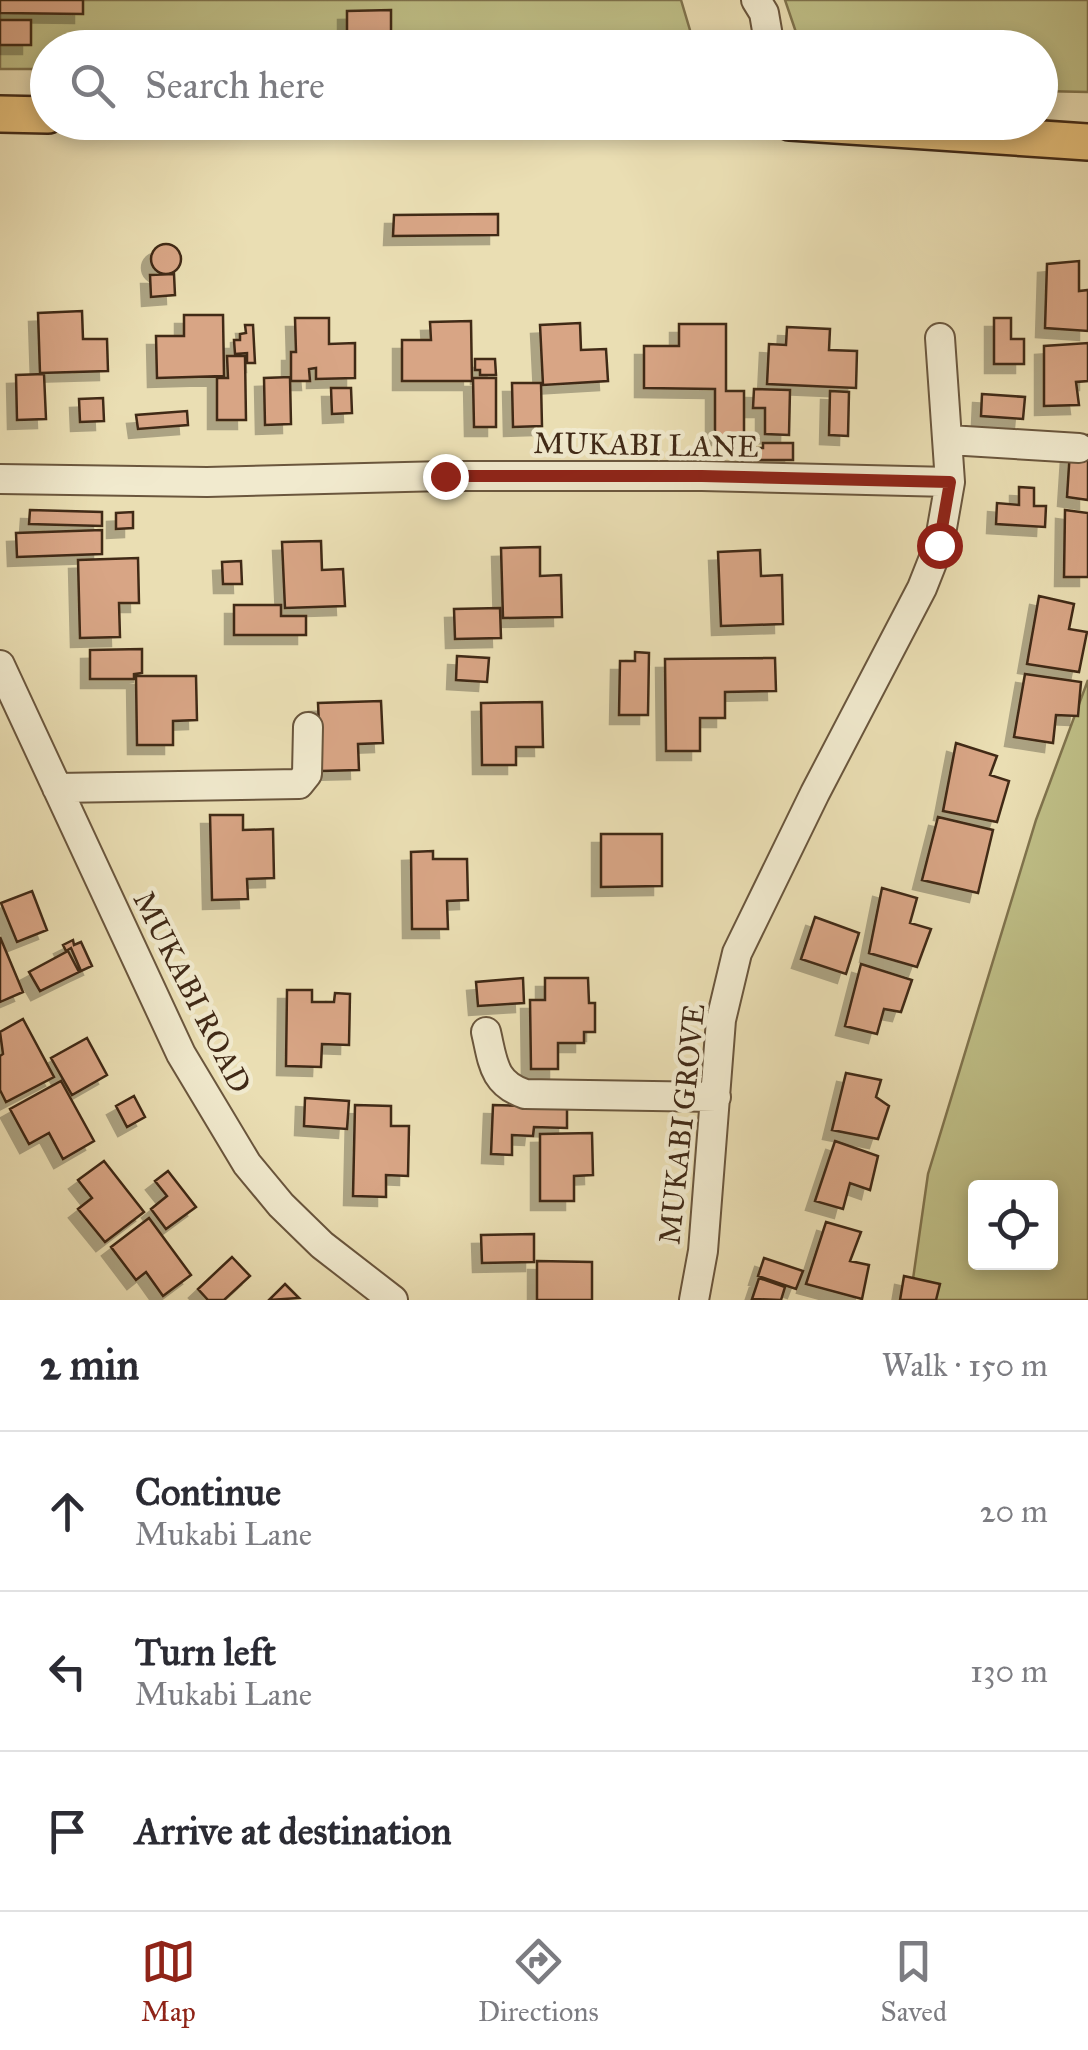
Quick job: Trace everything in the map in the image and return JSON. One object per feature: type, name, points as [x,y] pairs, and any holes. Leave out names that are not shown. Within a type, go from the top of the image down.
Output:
[{"type":"main road","points":[[0,114],[30,115]]},
{"type":"main road","points":[[1058,140],[1088,142]]},
{"type":"street","points":[[756,0],[764,12],[767,30]]},
{"type":"street","points":[[940,338],[950,482]]},
{"type":"street","points":[[948,440],[1079,448]]},
{"type":"street","name":"MUKABI LANE","points":[[0,479],[207,482],[445,476],[702,476],[950,482]]},
{"type":"street","name":"MUKABI GROVE","points":[[694,1300],[703,1252],[721,1020],[738,953],[927,578],[946,521],[950,482]]},
{"type":"street","name":"MUKABI ROAD","points":[[0,665],[181,1054],[247,1164],[322,1245],[393,1300]]},
{"type":"street","points":[[57,788],[299,784],[307,774],[308,727]]},
{"type":"street","points":[[486,1032],[494,1069],[508,1088],[525,1094],[716,1098]]},
{"type":"green space","points":[[0,0],[681,0],[690,30],[30,30],[30,69],[0,69]]},
{"type":"green space","points":[[785,0],[1088,0],[1088,92],[1058,91],[1058,30],[795,30]]},
{"type":"green space","points":[[1088,680],[1088,1300],[910,1300],[928,1174],[1036,820]]},
{"type":"building","points":[[0,0],[83,0],[83,14],[0,13]]},
{"type":"building","points":[[391,10],[391,30],[347,30],[347,11]]},
{"type":"building","points":[[0,20],[31,20],[30,45],[0,45]]},
{"type":"building","points":[[498,214],[498,235],[393,236],[394,215]]},
{"type":"building","points":[[166,244],[177,248],[181,259],[177,270],[166,274],[155,270],[151,259],[155,248]]},
{"type":"building","points":[[1079,261],[1079,291],[1088,290],[1088,331],[1045,328],[1047,264]]},
{"type":"building","points":[[174,274],[175,295],[151,297],[150,275]]},
{"type":"building","points":[[82,311],[83,339],[107,339],[108,371],[40,373],[38,313]]},
{"type":"building","points":[[184,315],[223,315],[224,376],[157,378],[156,336],[184,336]]},
{"type":"building","points":[[295,318],[329,318],[329,344],[355,343],[355,378],[316,379],[316,368],[309,369],[310,381],[291,381],[291,352],[296,352]]},
{"type":"building","points":[[994,318],[1011,318],[1011,339],[1024,339],[1024,364],[994,364]]},
{"type":"building","points":[[471,321],[472,381],[402,381],[402,340],[431,340],[430,322]]},
{"type":"building","points":[[580,323],[581,350],[606,349],[608,381],[543,385],[540,325]]},
{"type":"building","points":[[679,324],[726,324],[726,391],[744,391],[744,436],[715,436],[715,389],[644,388],[644,346],[679,346]]},
{"type":"building","points":[[245,325],[253,325],[255,363],[247,363],[247,353],[235,354],[234,340],[240,340],[240,334],[246,333]]},
{"type":"building","points":[[787,327],[830,329],[829,350],[857,351],[856,388],[767,384],[769,344],[786,345]]},
{"type":"building","points":[[1088,343],[1088,381],[1076,382],[1079,405],[1044,406],[1044,346]]},
{"type":"building","points":[[227,356],[245,356],[246,420],[217,420],[217,378],[228,378]]},
{"type":"building","points":[[475,359],[495,359],[496,375],[480,375],[480,370],[475,370]]},
{"type":"building","points":[[44,374],[46,419],[17,420],[16,375]]},
{"type":"building","points":[[290,377],[291,424],[265,425],[264,378]]},
{"type":"building","points":[[473,378],[496,378],[496,427],[474,427]]},
{"type":"building","points":[[512,383],[541,383],[542,426],[513,427]]},
{"type":"building","points":[[331,388],[351,388],[352,413],[332,414]]},
{"type":"building","points":[[754,389],[790,390],[789,435],[765,434],[765,408],[753,408]]},
{"type":"building","points":[[830,391],[849,392],[848,436],[829,435]]},
{"type":"building","points":[[982,394],[1025,397],[1023,419],[981,416]]},
{"type":"building","points":[[103,398],[104,421],[80,422],[79,399]]},
{"type":"building","points":[[187,411],[188,425],[138,429],[136,415]]},
{"type":"building","points":[[1071,435],[1088,435],[1088,500],[1067,497]]},
{"type":"building","points":[[763,443],[793,443],[793,460],[751,460],[750,448],[763,448]]},
{"type":"building","points":[[1019,487],[1034,488],[1034,506],[1046,506],[1045,527],[996,524],[997,503],[1019,505]]},
{"type":"building","points":[[30,510],[102,512],[102,526],[29,524]]},
{"type":"building","points":[[1065,510],[1088,513],[1088,577],[1064,577]]},
{"type":"building","points":[[133,512],[133,528],[116,529],[116,513]]},
{"type":"building","points":[[102,530],[102,554],[17,557],[16,533]]},
{"type":"building","points":[[321,541],[322,570],[343,569],[345,606],[285,608],[282,542]]},
{"type":"building","points":[[540,547],[540,576],[561,575],[562,617],[503,618],[501,548]]},
{"type":"building","points":[[760,550],[761,576],[782,575],[783,624],[721,626],[718,552]]},
{"type":"building","points":[[138,558],[139,603],[119,603],[120,637],[80,638],[78,560]]},
{"type":"building","points":[[241,561],[242,584],[223,584],[222,562]]},
{"type":"building","points":[[1039,596],[1074,604],[1069,629],[1087,632],[1079,672],[1027,664]]},
{"type":"building","points":[[234,605],[281,605],[281,616],[306,616],[306,635],[234,635]]},
{"type":"building","points":[[500,608],[501,638],[455,639],[454,609]]},
{"type":"building","points":[[142,649],[142,673],[134,674],[134,679],[90,679],[90,650]]},
{"type":"building","points":[[635,652],[649,653],[648,715],[619,715],[620,661],[635,661]]},
{"type":"building","points":[[457,656],[489,658],[487,682],[456,680]]},
{"type":"building","points":[[775,658],[776,691],[725,692],[725,718],[700,718],[700,751],[666,751],[665,659]]},
{"type":"building","points":[[1025,674],[1081,682],[1078,716],[1056,715],[1053,743],[1014,737]]},
{"type":"building","points":[[136,676],[196,676],[197,720],[173,721],[173,745],[137,745]]},
{"type":"building","points":[[381,701],[383,743],[358,744],[359,770],[321,771],[318,703]]},
{"type":"building","points":[[542,702],[543,747],[516,747],[516,765],[482,765],[481,703]]},
{"type":"building","points":[[956,743],[997,756],[990,775],[1009,781],[997,822],[943,811]]},
{"type":"building","points":[[210,815],[243,815],[243,830],[273,829],[274,878],[247,879],[248,899],[212,900]]},
{"type":"building","points":[[938,817],[993,830],[978,893],[922,880]]},
{"type":"building","points":[[601,834],[662,834],[662,886],[601,887]]},
{"type":"building","points":[[433,851],[433,859],[467,859],[468,900],[447,901],[448,929],[412,929],[411,852]]},
{"type":"building","points":[[882,888],[917,898],[910,923],[931,929],[917,967],[869,953]]},
{"type":"building","points":[[32,891],[47,930],[17,942],[1,903]]},
{"type":"building","points":[[815,917],[859,933],[846,974],[801,959]]},
{"type":"building","points":[[0,937],[23,992],[0,1002]]},
{"type":"building","points":[[73,940],[74,945],[81,942],[92,966],[81,971],[71,948],[66,951],[63,945]]},
{"type":"building","points":[[68,951],[79,972],[40,991],[29,972]]},
{"type":"building","points":[[861,964],[912,980],[901,1012],[884,1009],[877,1034],[845,1026]]},
{"type":"building","points":[[523,978],[524,1003],[478,1006],[476,982]]},
{"type":"building","points":[[545,978],[588,978],[589,1003],[595,1003],[595,1032],[584,1032],[584,1043],[558,1043],[558,1069],[531,1069],[530,1000],[545,1000]]},
{"type":"building","points":[[287,990],[312,990],[312,1002],[334,1002],[335,993],[350,994],[349,1045],[322,1044],[321,1067],[286,1066]]},
{"type":"building","points":[[23,1019],[54,1077],[6,1102],[0,1090],[0,1032]]},
{"type":"building","points":[[87,1038],[107,1075],[72,1095],[51,1058]]},
{"type":"building","points":[[846,1073],[881,1080],[876,1097],[889,1106],[878,1139],[832,1130]]},
{"type":"building","points":[[61,1081],[94,1141],[63,1159],[49,1133],[29,1144],[10,1109]]},
{"type":"building","points":[[134,1096],[145,1117],[127,1127],[116,1106]]},
{"type":"building","points":[[305,1098],[349,1101],[347,1129],[304,1126]]},
{"type":"building","points":[[355,1105],[391,1106],[391,1126],[409,1126],[408,1176],[386,1175],[386,1197],[353,1196]]},
{"type":"building","points":[[493,1105],[567,1107],[567,1128],[534,1127],[533,1136],[512,1135],[512,1155],[491,1154]]},
{"type":"building","points":[[592,1133],[593,1175],[574,1176],[574,1201],[540,1201],[540,1134]]},
{"type":"building","points":[[835,1141],[878,1156],[870,1190],[850,1183],[843,1209],[815,1201]]},
{"type":"building","points":[[104,1161],[144,1212],[105,1242],[78,1209],[92,1198],[78,1180]]},
{"type":"building","points":[[168,1171],[196,1207],[166,1229],[151,1209],[167,1196],[155,1181]]},
{"type":"building","points":[[149,1218],[191,1275],[163,1296],[146,1272],[136,1280],[111,1247]]},
{"type":"building","points":[[826,1222],[861,1232],[850,1261],[869,1265],[862,1299],[806,1284]]},
{"type":"building","points":[[534,1234],[534,1262],[482,1263],[481,1235]]},
{"type":"building","points":[[232,1257],[250,1276],[224,1300],[208,1300],[198,1289]]},
{"type":"building","points":[[764,1258],[803,1271],[796,1289],[758,1276]]},
{"type":"building","points":[[537,1261],[592,1262],[592,1300],[537,1300]]},
{"type":"building","points":[[904,1276],[940,1284],[936,1300],[900,1300]]},
{"type":"building","points":[[759,1278],[785,1287],[781,1300],[752,1299]]},
{"type":"building","points":[[285,1284],[299,1298],[269,1300]]},
{"type":"route","points":[[445,476],[702,476],[950,482],[939,545]]}]
